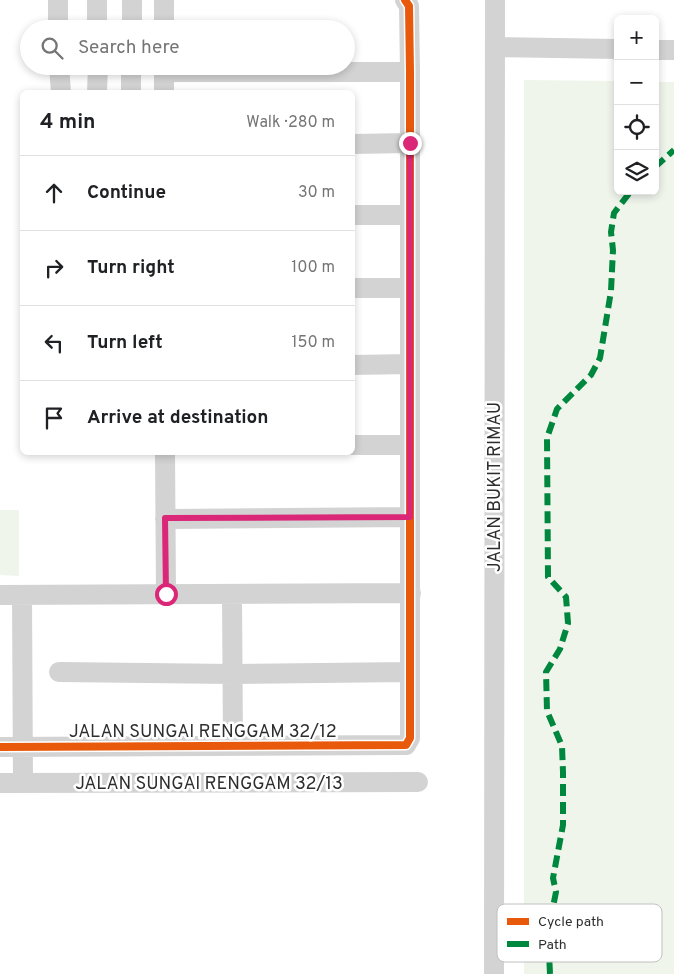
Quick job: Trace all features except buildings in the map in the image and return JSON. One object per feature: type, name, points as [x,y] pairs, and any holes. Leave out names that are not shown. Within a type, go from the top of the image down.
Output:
[{"type":"street","points":[[58,0],[58,20]]},
{"type":"street","points":[[97,0],[98,20]]},
{"type":"street","points":[[132,0],[132,20]]},
{"type":"street","points":[[164,0],[164,20]]},
{"type":"street","points":[[59,672],[233,674],[409,672],[411,593],[410,72],[409,6],[405,0]]},
{"type":"street","name":"JALAN BUKIT RIMAU","points":[[494,974],[496,0]]},
{"type":"street","points":[[495,47],[614,49]]},
{"type":"street","points":[[659,50],[674,50]]},
{"type":"street","points":[[355,71],[410,72]]},
{"type":"street","points":[[60,75],[61,90]]},
{"type":"street","points":[[97,90],[98,75]]},
{"type":"street","points":[[131,75],[131,90]]},
{"type":"street","points":[[164,75],[164,90]]},
{"type":"street","points":[[355,144],[410,143]]},
{"type":"street","points":[[355,215],[410,215]]},
{"type":"street","points":[[355,288],[410,288]]},
{"type":"street","points":[[355,365],[410,364]]},
{"type":"street","points":[[355,445],[410,444]]},
{"type":"street","points":[[165,455],[166,594]]},
{"type":"street","points":[[165,518],[410,517]]},
{"type":"street","points":[[0,595],[411,593]]},
{"type":"street","points":[[232,594],[233,745]]},
{"type":"street","points":[[22,595],[22,746],[24,783]]},
{"type":"street","name":"JALAN SUNGAI RENGGAM 32/12","points":[[0,747],[406,745],[410,738],[409,672]]},
{"type":"street","name":"JALAN SUNGAI RENGGAM 32/13","points":[[0,783],[418,782]]},
{"type":"shaded area","points":[[524,80],[614,81],[614,195],[659,195],[659,82],[674,82],[674,974],[524,974],[524,962],[662,962],[662,904],[524,904]]},
{"type":"shaded area","points":[[0,510],[19,510],[19,576],[0,575]]},
{"type":"marked path","points":[[659,163],[674,150]]},
{"type":"marked path","points":[[554,904],[556,892],[553,878],[563,825],[563,772],[562,746],[547,711],[546,672],[560,649],[568,623],[566,597],[548,577],[547,438],[557,409],[591,375],[600,358],[611,291],[613,250],[611,232],[614,213],[628,195]]},
{"type":"marked path","points":[[549,962],[550,974]]},
{"type":"cycle path","points":[[0,747],[406,745],[410,738],[410,72],[409,6],[405,0]]},
{"type":"route","points":[[166,594],[165,518],[410,517],[410,143]]}]
